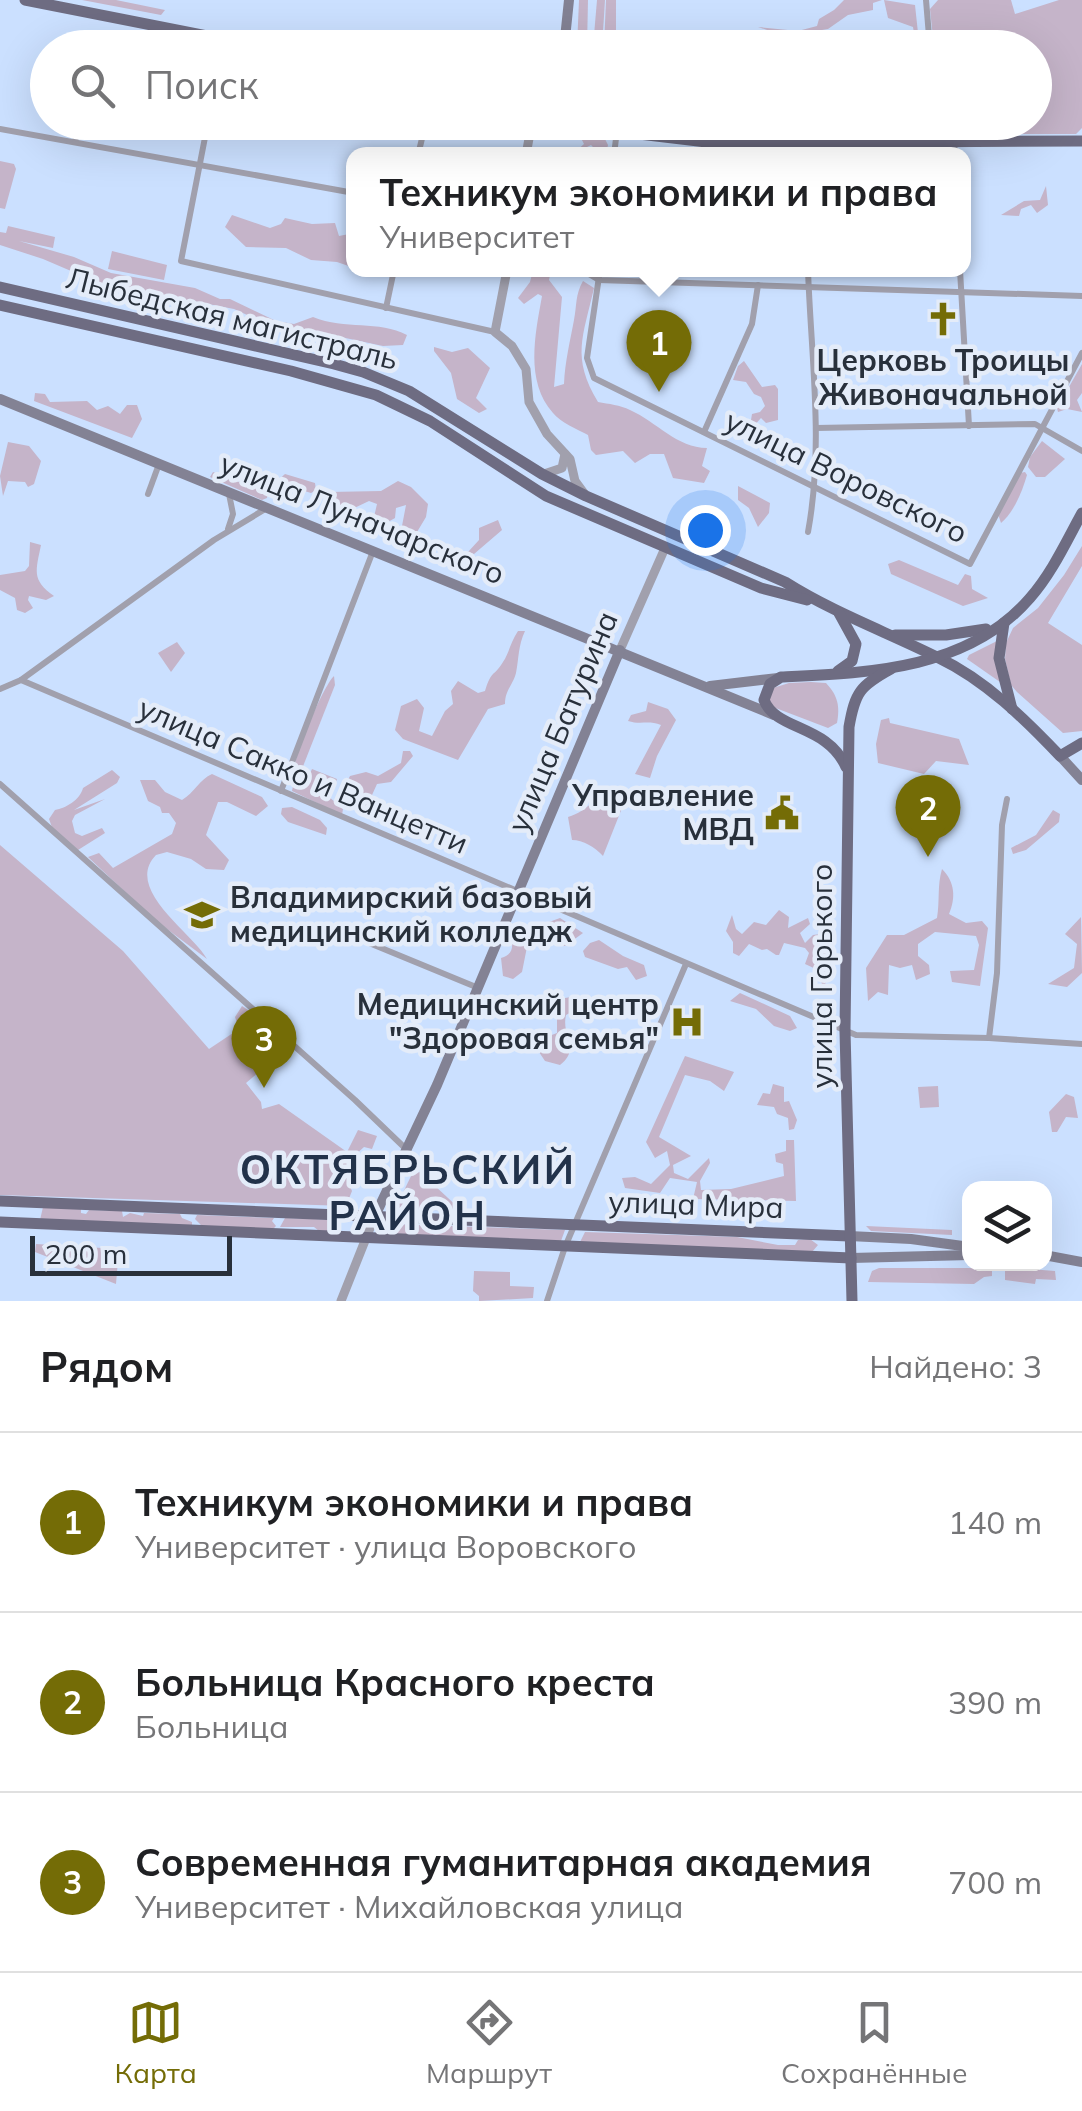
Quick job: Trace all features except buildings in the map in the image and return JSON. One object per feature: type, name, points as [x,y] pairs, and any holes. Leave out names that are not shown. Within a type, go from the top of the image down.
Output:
[{"type":"main road","points":[[25,0],[162,30]]},
{"type":"main road","points":[[566,30],[569,0]]},
{"type":"main road","points":[[685,140],[771,147]]},
{"type":"main road","points":[[841,147],[934,142],[952,147]]},
{"type":"main road","points":[[971,147],[1082,142]]},
{"type":"main road","name":"Лыбедская магистраль","points":[[0,287],[362,372],[410,391],[542,474],[785,582],[839,613],[940,658],[1012,709],[1082,780]]},
{"type":"main road","name":"Лыбедская магистраль","points":[[0,305],[291,371],[376,395],[430,421],[546,496],[762,588],[819,603]]},
{"type":"main road","name":"улица Луначарского","points":[[0,399],[779,718],[832,744],[848,770]]},
{"type":"main road","points":[[830,674],[940,658],[1004,624],[1038,588],[1082,513]]},
{"type":"main road","points":[[830,674],[845,668],[855,654],[852,634],[839,613]]},
{"type":"main road","points":[[888,634],[962,634],[1004,624]]},
{"type":"main road","points":[[1004,624],[999,658],[1012,709]]},
{"type":"main road","name":"улица Батурина","points":[[374,1218],[437,1086],[620,650]]},
{"type":"main road","name":"улица Горького","points":[[852,1301],[845,1031],[848,770],[853,704],[867,682],[891,668]]},
{"type":"main road","name":"улица Луначарского","points":[[704,686],[830,674]]},
{"type":"main road","points":[[779,718],[764,700],[770,684],[781,678]]},
{"type":"main road","points":[[1060,756],[1082,743]]},
{"type":"main road","name":"улица Мира","points":[[0,1201],[911,1239],[962,1249]]},
{"type":"main road","name":"улица Мира","points":[[0,1222],[850,1258],[962,1251]]},
{"type":"main road","points":[[1052,1256],[1082,1262]]},
{"type":"street","points":[[926,0],[928,30]]},
{"type":"street","points":[[0,129],[30,134]]},
{"type":"street","points":[[63,140],[346,191]]},
{"type":"street","points":[[205,140],[180,261],[496,332],[512,346],[526,368],[529,402],[547,434],[570,458],[575,481],[586,496]]},
{"type":"street","points":[[386,308],[393,277]]},
{"type":"street","points":[[496,332],[505,277]]},
{"type":"street","points":[[594,277],[1082,296]]},
{"type":"street","points":[[808,277],[816,488],[808,532]]},
{"type":"street","points":[[961,277],[969,426]]},
{"type":"street","name":"улица Воровского","points":[[599,280],[586,358],[594,378],[970,564],[1043,428]]},
{"type":"street","points":[[704,432],[752,324],[758,285]]},
{"type":"street","points":[[1043,428],[1082,354]]},
{"type":"street","points":[[816,428],[1035,424],[1081,451]]},
{"type":"street","points":[[542,474],[562,468],[565,452]]},
{"type":"street","points":[[148,494],[159,464]]},
{"type":"street","points":[[228,530],[232,514],[229,494]]},
{"type":"street","points":[[0,689],[21,680],[228,530],[266,508]]},
{"type":"street","name":"улица Батурина","points":[[620,650],[664,548]]},
{"type":"street","points":[[281,791],[374,550]]},
{"type":"street","name":"улица Сакко и Ванцетти","points":[[21,680],[856,1035],[1082,1044]]},
{"type":"street","points":[[0,784],[406,1150]]},
{"type":"street","points":[[0,799],[8,791]]},
{"type":"street","points":[[988,1038],[997,973],[1006,799]]},
{"type":"street","points":[[357,938],[476,987]]},
{"type":"street","points":[[547,1301],[566,1247],[686,964]]},
{"type":"street","name":"улица Батурина","points":[[341,1301],[374,1218]]},
{"type":"shaded area","points":[[82,0],[116,0],[165,10],[161,15]]},
{"type":"shaded area","points":[[579,0],[588,0],[587,30],[578,30]]},
{"type":"shaded area","points":[[597,0],[605,0],[603,30],[594,30]]},
{"type":"shaded area","points":[[606,0],[616,0],[616,30],[605,30]]},
{"type":"shaded area","points":[[844,0],[882,0],[873,3],[873,10],[848,15],[828,29],[802,30],[817,26],[819,19]]},
{"type":"shaded area","points":[[884,0],[915,5],[918,30],[914,30],[888,18]]},
{"type":"shaded area","points":[[938,0],[1011,0],[1015,14],[1059,0],[1082,0],[1082,128],[1076,134],[1052,134],[1052,30],[932,30],[930,9]]},
{"type":"shaded area","points":[[582,140],[606,140],[608,145],[581,147]]},
{"type":"shaded area","points":[[0,161],[14,164],[16,169],[5,209],[0,208]]},
{"type":"shaded area","points":[[1046,186],[1048,205],[1037,213],[1031,205],[1021,209],[1019,216],[1001,215],[1024,201],[1040,200]]},
{"type":"shaded area","points":[[232,215],[270,228],[285,218],[312,224],[335,223],[339,236],[346,235],[346,265],[311,260],[286,248],[246,247],[225,227]]},
{"type":"shaded area","points":[[8,226],[55,237],[53,248],[19,241],[111,273],[195,288],[230,299],[276,321],[294,324],[313,317],[407,335],[403,345],[383,346],[274,327],[234,309],[99,283],[0,245],[0,232],[6,233]]},
{"type":"shaded area","points":[[112,251],[167,265],[164,280],[108,269]]},
{"type":"shaded area","points":[[531,277],[550,277],[562,297],[554,387],[564,384],[577,296],[583,281],[594,288],[583,334],[582,359],[598,402],[626,408],[686,444],[707,448],[702,466],[710,471],[704,483],[673,478],[664,454],[650,454],[635,463],[623,451],[596,455],[588,435],[553,413],[538,387],[535,372],[542,296],[538,294],[524,304],[518,298]]},
{"type":"shaded area","points":[[434,347],[452,352],[468,348],[490,368],[476,398],[487,409],[479,413],[457,399],[451,373]]},
{"type":"shaded area","points":[[744,361],[762,387],[775,385],[778,389],[778,420],[766,423],[761,418],[750,426],[752,414],[765,406],[746,382],[733,380]]},
{"type":"shaded area","points":[[1082,364],[1082,393],[1077,400],[1082,412],[1058,412],[1057,408]]},
{"type":"shaded area","points":[[35,393],[45,394],[50,402],[87,401],[97,410],[108,406],[120,414],[127,405],[137,405],[142,419],[132,438],[34,401]]},
{"type":"shaded area","points":[[1042,441],[1065,459],[1045,477],[1036,477],[1028,467]]},
{"type":"shaded area","points":[[8,442],[29,446],[41,461],[34,484],[28,487],[25,482],[8,481],[3,496],[0,476]]},
{"type":"shaded area","points":[[247,463],[271,477],[267,498],[262,500],[210,477],[213,472],[239,482]]},
{"type":"shaded area","points":[[1025,472],[1017,501],[1001,523],[998,514],[1020,473]]},
{"type":"shaded area","points":[[285,474],[315,483],[316,490],[311,493],[298,489],[278,500],[271,495],[276,482]]},
{"type":"shaded area","points":[[398,481],[411,487],[428,504],[417,532],[402,526],[406,505],[396,508],[395,518],[388,522],[374,517],[377,504],[369,501],[348,511],[332,501],[329,492],[381,491]]},
{"type":"shaded area","points":[[738,486],[770,503],[769,513],[758,527],[749,508],[738,500]]},
{"type":"shaded area","points":[[498,520],[502,530],[474,554],[468,552],[479,540],[479,528]]},
{"type":"shaded area","points":[[30,542],[41,545],[38,579],[54,596],[46,600],[29,596],[33,608],[25,613],[17,610],[15,598],[0,590],[0,575],[25,571],[29,566]]},
{"type":"shaded area","points":[[1082,546],[1082,566],[1048,623],[1082,645],[1082,731],[1063,733],[1011,685],[1006,643],[1013,628],[1038,608]]},
{"type":"shaded area","points":[[899,560],[958,585],[965,574],[971,576],[972,589],[988,598],[963,606],[891,574],[888,564]]},
{"type":"shaded area","points":[[518,631],[525,631],[505,704],[488,709],[458,760],[403,739],[395,730],[401,706],[417,699],[424,708],[419,731],[432,736],[453,704],[451,691],[458,681],[478,693],[485,691]]},
{"type":"shaded area","points":[[997,641],[1000,682],[967,659]]},
{"type":"shaded area","points":[[177,642],[185,653],[171,672],[158,653]]},
{"type":"shaded area","points":[[334,676],[335,685],[300,774],[293,776],[309,724]]},
{"type":"shaded area","points":[[826,683],[836,697],[837,723],[828,728],[773,707],[768,701],[773,688]]},
{"type":"shaded area","points":[[648,702],[668,709],[676,720],[650,778],[635,774],[661,725],[628,721],[631,715],[646,711]]},
{"type":"shaded area","points":[[889,718],[890,723],[959,739],[969,765],[936,761],[924,774],[878,763],[876,744],[881,720]]},
{"type":"shaded area","points":[[403,751],[410,751],[413,756],[391,782],[377,784],[367,806],[348,799],[343,789],[350,776],[366,772],[378,776],[401,763]]},
{"type":"shaded area","points":[[312,769],[337,779],[332,793],[320,789],[343,809],[342,815],[292,791],[293,786],[306,782]]},
{"type":"shaded area","points":[[112,770],[120,777],[117,783],[74,810],[105,799],[75,815],[75,833],[82,836],[102,828],[105,833],[78,850],[53,830],[49,819],[55,810],[76,800],[83,788]]},
{"type":"shaded area","points":[[212,774],[262,797],[268,806],[256,816],[227,802],[218,802],[206,835],[229,860],[224,870],[206,869],[191,859],[167,852],[156,855],[148,868],[154,896],[207,959],[155,920],[88,857],[99,853],[113,868],[172,834],[176,823],[169,813],[162,813],[160,807],[148,801],[140,780],[155,780],[165,792],[182,800]]},
{"type":"shaded area","points":[[611,792],[624,796],[624,803],[603,856],[589,845],[572,840],[568,817]]},
{"type":"shaded area","points":[[292,807],[320,820],[327,828],[326,835],[288,822],[281,814],[282,808]]},
{"type":"shaded area","points":[[1053,810],[1060,814],[1059,822],[1026,850],[1013,854],[1011,848],[1036,835]]},
{"type":"shaded area","points":[[0,845],[123,951],[209,1049],[239,1029],[235,1017],[242,1006],[254,1014],[241,1035],[261,1055],[260,1071],[246,1083],[262,1109],[279,1104],[347,1152],[358,1130],[377,1136],[372,1149],[364,1147],[347,1170],[351,1172],[348,1182],[352,1191],[346,1206],[0,1195]]},
{"type":"shaded area","points":[[942,869],[953,890],[949,914],[966,923],[982,921],[988,928],[980,986],[952,982],[950,971],[974,970],[979,945],[976,936],[935,932],[918,944],[918,956],[929,965],[930,974],[916,980],[912,965],[889,965],[888,995],[878,992],[868,1001],[866,968],[887,935],[904,935],[937,918]]},
{"type":"shaded area","points":[[779,910],[789,917],[788,928],[808,918],[810,924],[800,933],[805,943],[813,935],[820,934],[825,940],[830,960],[823,988],[818,970],[805,964],[809,953],[805,948],[784,943],[776,955],[749,944],[739,956],[733,953],[733,942],[726,931],[732,915],[742,934],[754,922],[766,925]]},
{"type":"shaded area","points":[[1081,917],[1082,973],[1067,987],[1048,984],[1074,968],[1077,944],[1065,934]]},
{"type":"shaded area","points":[[560,918],[583,933],[565,946],[553,944],[543,934],[549,922]]},
{"type":"shaded area","points":[[518,938],[527,947],[522,972],[513,979],[503,976],[501,958]]},
{"type":"shaded area","points":[[599,940],[644,965],[647,976],[636,980],[627,967],[618,969],[585,957],[583,951]]},
{"type":"shaded area","points":[[740,993],[790,1016],[797,1028],[790,1031],[774,1026],[756,1009],[730,1001]]},
{"type":"shaded area","points":[[565,998],[586,1004],[566,1015],[569,1053],[560,1065],[545,1061],[539,1052],[549,1036],[557,1033],[557,1019]]},
{"type":"shaded area","points":[[685,1056],[734,1072],[724,1091],[710,1081],[685,1075],[659,1137],[691,1156],[673,1165],[674,1173],[688,1179],[709,1158],[700,1181],[701,1190],[731,1189],[784,1176],[783,1164],[776,1162],[775,1154],[786,1151],[786,1140],[794,1140],[796,1201],[693,1199],[697,1182],[670,1178],[660,1193],[625,1188],[622,1178],[635,1177],[651,1184],[670,1165],[667,1151],[655,1158],[646,1142]]},
{"type":"shaded area","points":[[773,1084],[784,1087],[784,1102],[789,1101],[797,1120],[794,1129],[789,1130],[788,1118],[777,1114],[774,1107],[757,1105],[763,1093],[770,1094]]},
{"type":"shaded area","points":[[938,1086],[939,1107],[920,1108],[918,1087]]},
{"type":"shaded area","points":[[1066,1094],[1074,1097],[1078,1118],[1066,1117],[1057,1132],[1052,1132],[1049,1112]]},
{"type":"shaded area","points":[[420,1172],[462,1211],[399,1209],[397,1205],[412,1174]]},
{"type":"shaded area","points":[[43,1207],[81,1208],[81,1213],[86,1214],[89,1210],[122,1211],[123,1217],[130,1213],[180,1214],[192,1226],[40,1220]]},
{"type":"shaded area","points":[[197,1215],[274,1218],[276,1226],[202,1226],[195,1219]]},
{"type":"shaded area","points":[[285,1218],[340,1220],[337,1232],[280,1227]]},
{"type":"shaded area","points":[[392,1224],[565,1230],[561,1241],[392,1235]]},
{"type":"shaded area","points":[[866,1226],[952,1230],[952,1235],[871,1231]]},
{"type":"shaded area","points":[[585,1232],[737,1237],[778,1245],[795,1245],[798,1240],[810,1239],[818,1245],[812,1252],[580,1242]]},
{"type":"shaded area","points":[[36,1244],[119,1249],[116,1284],[35,1252]]},
{"type":"shaded area","points":[[962,1268],[992,1271],[992,1276],[974,1284],[868,1282],[872,1271]]},
{"type":"shaded area","points":[[474,1271],[510,1272],[510,1286],[534,1287],[533,1298],[479,1301],[473,1291]]},
{"type":"shaded area","points":[[1005,1271],[1052,1271],[1056,1280],[1036,1279],[1035,1284],[1005,1280]]},
{"type":"place","name":"Церковь Троицы Живоначальной","points":[[943,319]]},
{"type":"place","name":"Техникум экономики и права","points":[[659,392]]},
{"type":"place","name":"Управление МВД","points":[[782,813]]},
{"type":"place","name":"Больница Красного креста","points":[[928,857]]},
{"type":"place","name":"Владимирский базовый медицинский колледж","points":[[202,915]]},
{"type":"place","name":"Медицинский центр \"Здоровая семья\"","points":[[687,1022]]},
{"type":"place","name":"Современная гуманитарная академия","points":[[264,1088]]},
{"type":"district","name":"ОКТЯБРЬСКИЙ РАЙОН","points":[[408,1193]]}]
